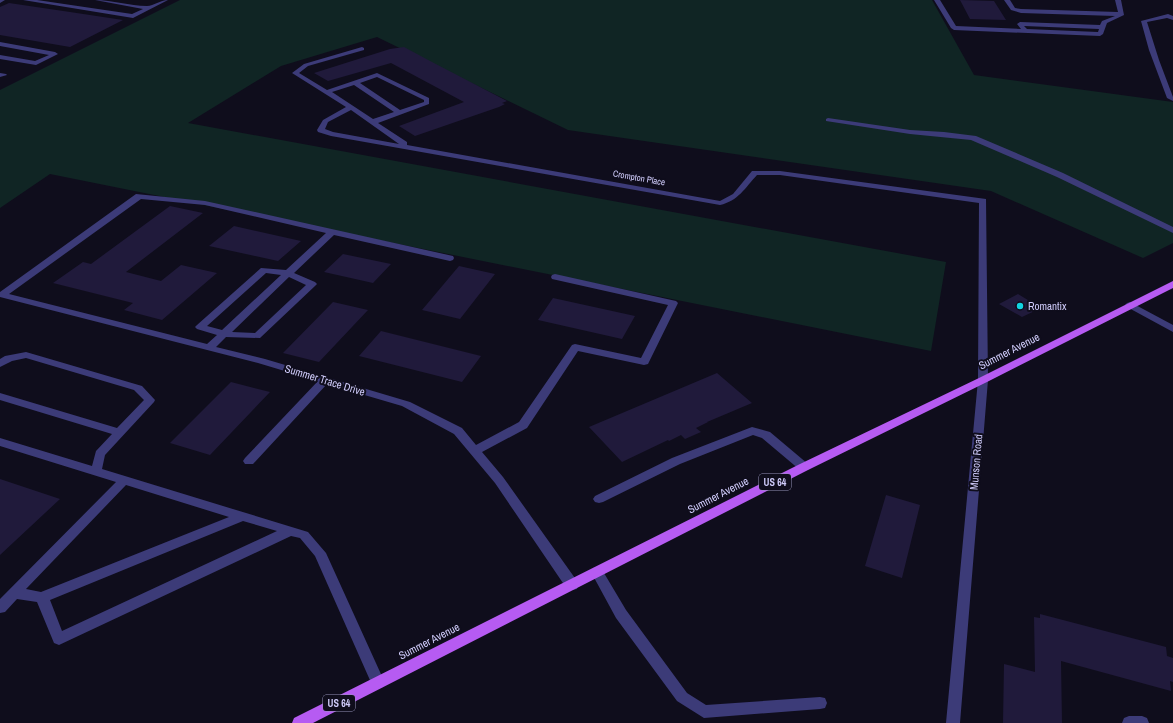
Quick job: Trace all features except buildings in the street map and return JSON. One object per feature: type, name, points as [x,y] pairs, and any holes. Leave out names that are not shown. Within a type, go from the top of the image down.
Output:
[{"type":"main road","name":"Summer Avenue","points":[[299,723],[804,467],[983,380],[1173,284]]},
{"type":"street","points":[[26,0],[133,16],[162,0]]},
{"type":"street","points":[[98,0],[149,8]]},
{"type":"street","points":[[937,0],[954,28],[1100,34],[1104,22],[1121,15]]},
{"type":"street","points":[[1007,0],[1025,31]]},
{"type":"street","points":[[1118,0],[1121,15]]},
{"type":"street","points":[[1013,9],[1021,11],[1121,15]]},
{"type":"street","points":[[1173,18],[1168,16],[1144,21],[1148,38],[1159,69],[1170,98],[1173,99]]},
{"type":"street","points":[[1020,24],[1102,27]]},
{"type":"street","points":[[0,44],[56,54],[36,63],[0,57]]},
{"type":"street","points":[[362,49],[306,65],[295,73],[373,122],[408,147]]},
{"type":"street","points":[[326,92],[377,75],[427,99],[427,103],[373,122]]},
{"type":"street","points":[[354,82],[400,113]]},
{"type":"street","name":"Crompton Place","points":[[351,108],[325,121],[321,130],[331,134],[720,203],[728,202],[755,173],[780,173],[983,201]]},
{"type":"street","points":[[828,120],[910,132],[944,134],[973,138],[1060,175],[1173,230]]},
{"type":"street","name":"Summer Trace Drive","points":[[332,232],[205,202],[139,196],[2,295],[261,361],[406,404],[458,431],[499,480],[572,585]]},
{"type":"street","name":"Munson Road","points":[[953,723],[983,380],[983,201]]},
{"type":"street","points":[[209,348],[332,232],[450,258]]},
{"type":"street","points":[[264,270],[288,274],[312,284],[257,336],[224,334],[200,328],[264,270]]},
{"type":"street","points":[[475,451],[523,425],[575,347],[644,362],[673,303],[555,277]]},
{"type":"street","points":[[1130,305],[1173,329]]},
{"type":"street","points":[[0,364],[9,358],[26,355],[138,388],[150,400],[100,454],[96,471]]},
{"type":"street","points":[[249,461],[325,380]]},
{"type":"street","points":[[0,396],[120,433]]},
{"type":"street","points":[[599,499],[676,461],[752,431],[766,436],[804,467]]},
{"type":"street","points":[[0,442],[304,535],[320,553],[378,683]]},
{"type":"street","points":[[0,608],[124,480]]},
{"type":"street","points":[[14,593],[42,598],[243,516]]},
{"type":"street","points":[[42,598],[59,639],[289,531]]},
{"type":"street","points":[[597,572],[622,614],[682,697],[704,712],[820,703]]},
{"type":"street","points":[[1129,723],[1142,723]]},
{"type":"green space","points":[[180,0],[932,0],[974,75],[1173,102],[1173,243],[1143,258],[991,191],[568,130],[377,37],[281,66],[188,123],[946,262],[931,351],[50,174],[0,208],[0,90]]},
{"type":"place","name":"Romantix","points":[[1020,306]]}]
